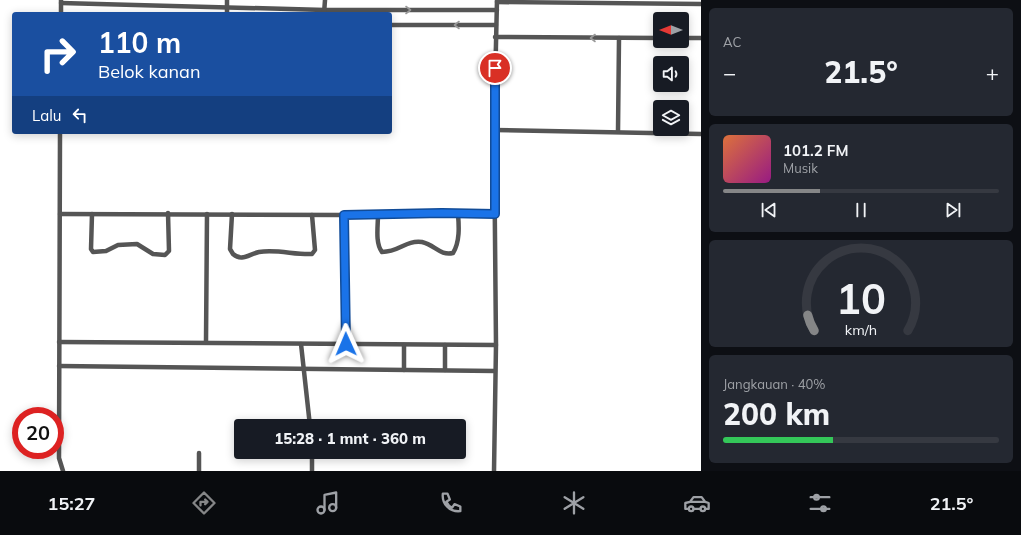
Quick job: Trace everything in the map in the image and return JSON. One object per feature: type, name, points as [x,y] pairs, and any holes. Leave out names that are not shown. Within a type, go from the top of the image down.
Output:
[{"type":"lane","points":[[227,0],[227,12]]},
{"type":"lane","points":[[325,0],[325,12]]},
{"type":"lane","points":[[494,471],[496,345],[494,130],[497,1],[701,4]]},
{"type":"lane","points":[[61,2],[227,7],[325,12],[497,10]]},
{"type":"lane","points":[[392,25],[496,25]]},
{"type":"lane","points":[[496,37],[653,38]]},
{"type":"lane","points":[[618,132],[619,38]]},
{"type":"lane","points":[[689,38],[701,38]]},
{"type":"lane","points":[[494,130],[701,134]]},
{"type":"lane","points":[[60,134],[59,458],[63,471]]},
{"type":"lane","points":[[92,214],[93,252],[106,251],[118,245],[137,244],[154,254],[165,256],[170,251],[168,213]]},
{"type":"lane","points":[[60,214],[495,214]]},
{"type":"lane","points":[[206,342],[207,214]]},
{"type":"lane","points":[[232,214],[230,249],[233,254],[241,258],[248,257],[258,252],[291,252],[312,254],[315,250],[312,215]]},
{"type":"lane","points":[[378,215],[378,239],[379,248],[382,252],[398,250],[410,242],[420,242],[430,244],[441,253],[448,254],[454,253],[456,249],[458,214]]},
{"type":"lane","points":[[344,215],[346,344]]},
{"type":"lane","points":[[59,342],[496,345]]},
{"type":"lane","points":[[301,344],[309,419]]},
{"type":"lane","points":[[404,345],[404,370]]},
{"type":"lane","points":[[445,345],[445,370]]},
{"type":"lane","points":[[59,366],[495,371]]},
{"type":"lane","points":[[199,453],[199,471]]},
{"type":"lane","points":[[312,459],[312,471]]},
{"type":"route","points":[[346,344],[344,215],[442,213],[495,214],[495,68]]}]
